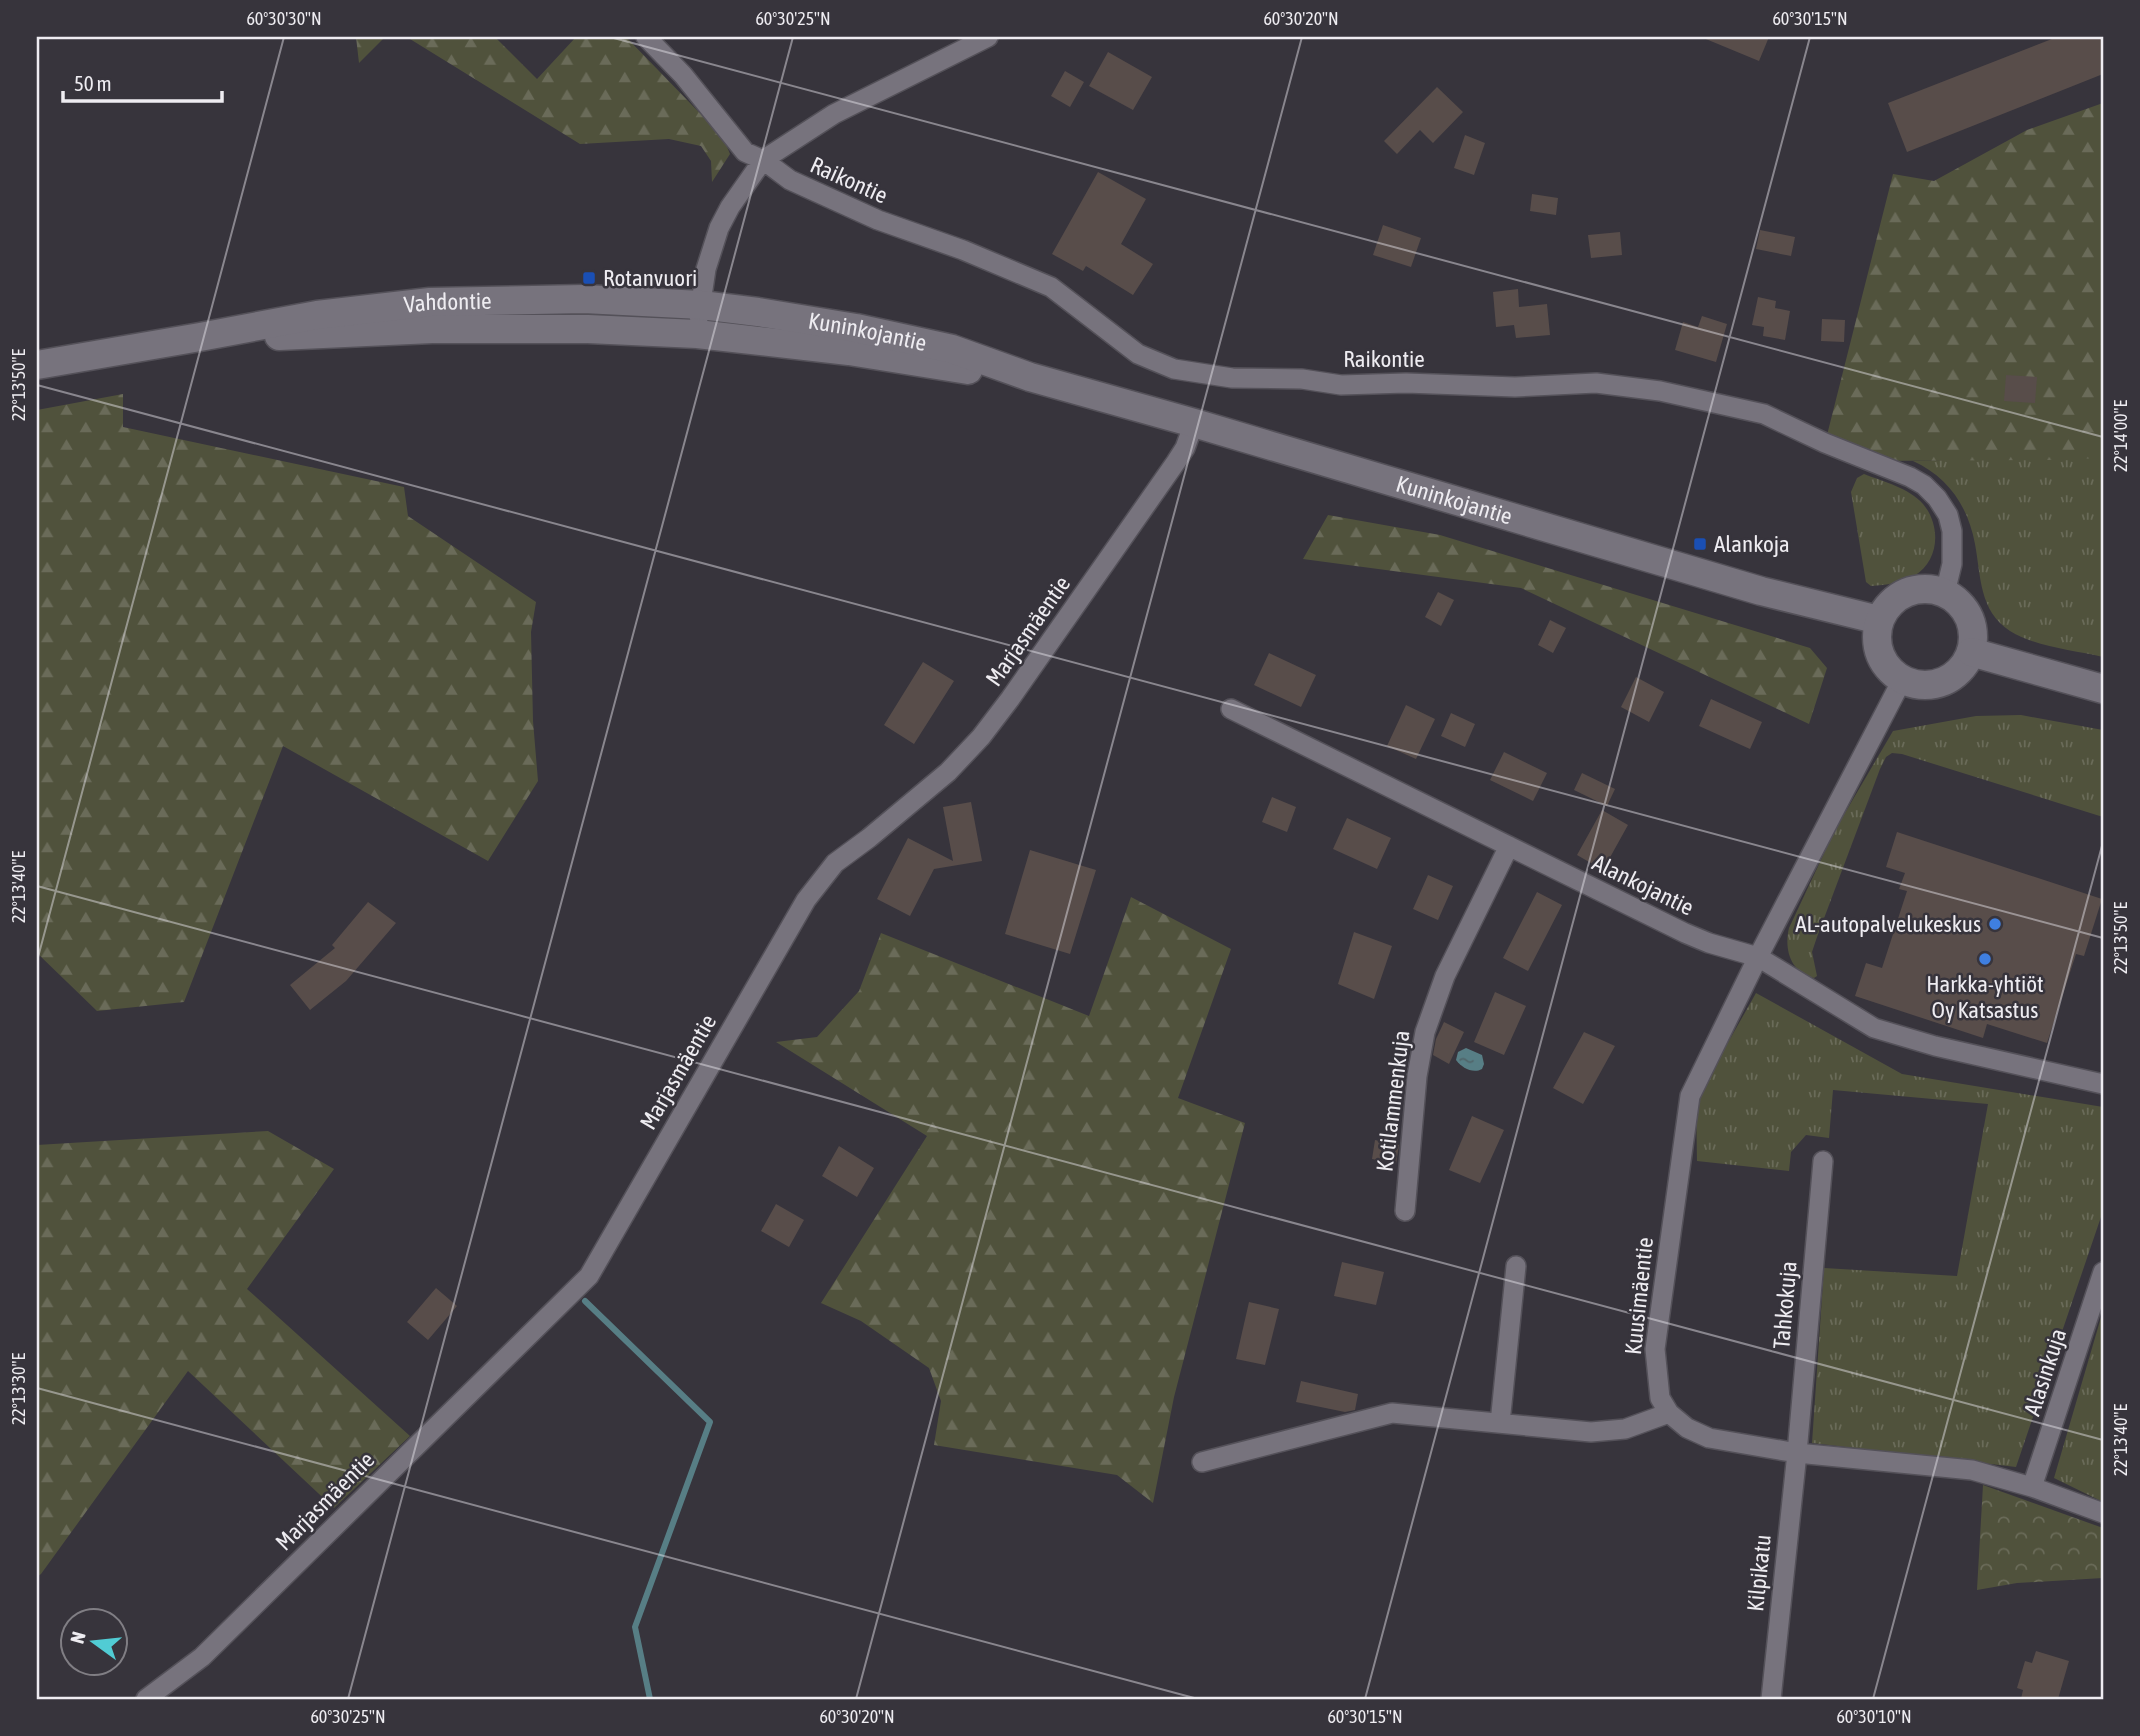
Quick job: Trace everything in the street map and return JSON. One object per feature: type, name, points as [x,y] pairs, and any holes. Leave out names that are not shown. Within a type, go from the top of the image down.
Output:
[{"type":"main road","name":"Vahdontie","points":[[37,365],[317,315],[430,302],[584,299],[701,305]]},
{"type":"main road","name":"Kuninkojantie","points":[[701,305],[856,328],[952,349],[1030,377],[1761,591],[1879,620]]},
{"type":"main road","name":"Vahdontie","points":[[200,338],[446,329],[588,329],[697,334]]},
{"type":"main road","name":"Kuninkojantie","points":[[697,334],[849,351],[1030,377]]},
{"type":"main road","points":[[1930,588],[1945,593],[1957,600],[1972,624],[1971,652],[1963,667],[1950,678],[1935,684],[1918,685],[1902,680],[1882,661],[1877,647],[1879,620],[1887,606],[1899,595],[1914,589],[1930,588]]},
{"type":"main road","points":[[1971,652],[2103,689]]},
{"type":"street","name":"Raikontie","points":[[646,37],[683,75],[745,152],[763,160],[790,180],[878,220],[963,250],[1051,287],[1138,354],[1174,369],[1232,378],[1302,379],[1342,385],[1406,383],[1515,387],[1596,383],[1660,391],[1765,414],[1924,485],[1948,515],[1952,531],[1952,565],[1945,593]]},
{"type":"street","points":[[697,334],[706,269],[719,228],[730,207],[763,160],[834,114],[988,37]]},
{"type":"street","name":"Marjasmäentie","points":[[146,1699],[202,1657],[589,1276],[806,900],[835,863],[948,772],[981,737],[1176,462],[1185,448],[1194,423]]},
{"type":"street","points":[[1758,957],[1902,680]]},
{"type":"street","name":"Alankojantie","points":[[1231,709],[1685,933],[1758,957],[1874,1028],[1934,1046],[2103,1084]]},
{"type":"street","name":"Kotilammenkuja","points":[[1405,1211],[1417,1076],[1425,1032],[1445,976],[1509,846]]},
{"type":"street","name":"Kuusimäentie","points":[[1669,1413],[1660,1398],[1655,1349],[1690,1097],[1758,957]]},
{"type":"street","name":"Tahkokuja","points":[[1797,1453],[1823,1161]]},
{"type":"street","points":[[1500,1423],[1516,1266]]},
{"type":"street","name":"Alasinkuja","points":[[2032,1487],[2103,1272]]},
{"type":"street","points":[[1202,1462],[1392,1413],[1591,1432],[1625,1429],[1669,1413],[1687,1427],[1709,1438],[1797,1453],[1972,1470],[2032,1487],[2103,1513]]},
{"type":"street","name":"Kilpikatu","points":[[1771,1699],[1797,1453]]},
{"type":"green space","points":[[356,37],[385,37],[359,63]]},
{"type":"green space","points":[[402,37],[495,37],[537,79],[576,37],[626,37],[723,137],[730,154],[712,182],[711,161],[701,146],[669,139],[580,144],[410,39]]},
{"type":"green space","points":[[2103,103],[2103,458],[1866,461],[1825,443],[1893,174],[1934,181],[2027,130]]},
{"type":"green space","points":[[123,394],[123,427],[404,487],[408,516],[536,602],[531,632],[533,721],[538,781],[488,861],[283,746],[184,1002],[97,1011],[37,953],[37,410]]},
{"type":"green space","points":[[2103,455],[2103,657],[2031,641],[2000,623],[1992,613],[1983,592],[1972,530],[1962,505],[1936,475],[1913,461]]},
{"type":"green space","points":[[1864,474],[1911,494],[1929,513],[1935,532],[1933,552],[1923,569],[1914,576],[1877,586],[1866,582],[1851,492],[1857,478]]},
{"type":"green space","points":[[1328,515],[1440,535],[1810,648],[1827,668],[1809,724],[1521,588],[1303,559]]},
{"type":"green space","points":[[2021,715],[2103,730],[2103,817],[1892,753],[1886,757],[1880,769],[1817,937],[1812,952],[1817,976],[1814,978],[1799,971],[1788,951],[1789,928],[1835,830],[1893,731],[1976,716]]},
{"type":"green space","points":[[1131,897],[1231,949],[1178,1098],[1245,1123],[1174,1397],[1153,1503],[1117,1475],[934,1445],[941,1401],[929,1368],[861,1321],[821,1303],[927,1136],[776,1042],[817,1037],[859,991],[881,933],[1089,1016]]},
{"type":"green space","points":[[1756,993],[1902,1074],[2103,1107],[2103,1211],[2016,1467],[1812,1443],[1824,1268],[1957,1276],[1988,1104],[1833,1090],[1829,1138],[1806,1135],[1791,1152],[1789,1171],[1697,1161],[1696,1099]]},
{"type":"green space","points":[[268,1131],[334,1169],[247,1289],[410,1436],[334,1508],[188,1371],[37,1577],[37,1145]]},
{"type":"green space","points":[[2103,1314],[2103,1502],[2054,1478]]},
{"type":"green space","points":[[1983,1485],[2103,1528],[2103,1578],[2017,1583],[1977,1590]]},
{"type":"water","points":[[1466,1048],[1482,1055],[1482,1069],[1468,1069],[1456,1060],[1458,1052]]},
{"type":"building","points":[[1701,37],[1769,37],[1759,61]]},
{"type":"building","points":[[2057,37],[2103,37],[2103,74],[1907,152],[1888,103]]},
{"type":"building","points":[[1108,52],[1152,77],[1133,110],[1089,86]]},
{"type":"building","points":[[1065,71],[1084,82],[1070,107],[1051,96]]},
{"type":"building","points":[[1437,87],[1463,112],[1433,143],[1420,130],[1397,154],[1384,141]]},
{"type":"building","points":[[1465,135],[1485,143],[1474,175],[1454,168]]},
{"type":"building","points":[[1098,172],[1146,199],[1121,244],[1153,264],[1133,295],[1086,266],[1083,271],[1052,254]]},
{"type":"building","points":[[1532,194],[1558,198],[1556,215],[1530,211]]},
{"type":"building","points":[[1383,225],[1421,238],[1411,267],[1373,255]]},
{"type":"building","points":[[1760,230],[1795,237],[1791,256],[1756,249]]},
{"type":"building","points":[[1620,232],[1622,255],[1591,258],[1588,235]]},
{"type":"building","points":[[1518,289],[1519,307],[1547,304],[1550,335],[1516,338],[1514,325],[1496,327],[1493,292]]},
{"type":"building","points":[[1758,297],[1776,301],[1775,308],[1790,311],[1785,340],[1763,336],[1764,327],[1752,325]]},
{"type":"building","points":[[1702,316],[1727,324],[1716,362],[1675,350],[1683,322],[1698,327]]},
{"type":"building","points":[[1822,319],[1845,320],[1844,342],[1821,341]]},
{"type":"building","points":[[2006,375],[2037,377],[2035,403],[2004,401]]},
{"type":"building","points":[[1438,592],[1454,600],[1441,626],[1425,617]]},
{"type":"building","points":[[1550,620],[1566,628],[1553,653],[1538,645]]},
{"type":"building","points":[[1269,653],[1316,675],[1301,707],[1254,685]]},
{"type":"building","points":[[923,662],[954,681],[914,744],[884,725]]},
{"type":"building","points":[[1636,677],[1664,692],[1649,722],[1621,707]]},
{"type":"building","points":[[1711,699],[1762,722],[1750,749],[1699,726]]},
{"type":"building","points":[[1406,705],[1435,719],[1416,759],[1387,746]]},
{"type":"building","points":[[1451,713],[1475,724],[1465,747],[1441,736]]},
{"type":"building","points":[[1504,752],[1547,773],[1533,801],[1490,780]]},
{"type":"building","points":[[1582,773],[1615,789],[1607,806],[1574,790]]},
{"type":"building","points":[[1272,797],[1296,807],[1287,832],[1262,822]]},
{"type":"building","points":[[971,802],[982,861],[934,869],[910,916],[877,899],[908,838],[953,861],[943,807]]},
{"type":"building","points":[[1602,810],[1628,825],[1603,870],[1577,855]]},
{"type":"building","points":[[1347,818],[1391,838],[1377,869],[1333,849]]},
{"type":"building","name":"AL-autopalvelukeskus","points":[[1897,832],[2102,899],[2084,956],[2076,954],[2047,1043],[1987,1024],[1983,1038],[1855,996],[1866,963],[1882,968],[1907,891],[1899,889],[1905,873],[1886,867]]},
{"type":"building","points":[[1030,850],[1096,870],[1070,954],[1005,934]]},
{"type":"building","points":[[1428,875],[1453,886],[1438,920],[1413,909]]},
{"type":"building","points":[[1537,892],[1562,905],[1528,971],[1503,958]]},
{"type":"building","points":[[368,902],[396,923],[346,981],[310,1010],[290,985],[335,948],[332,945]]},
{"type":"building","points":[[1354,932],[1392,946],[1374,999],[1338,984]]},
{"type":"building","points":[[1495,992],[1526,1006],[1504,1055],[1474,1042]]},
{"type":"building","points":[[1444,1022],[1464,1032],[1449,1064],[1433,1055],[1436,1039]]},
{"type":"building","points":[[1584,1032],[1615,1046],[1583,1104],[1553,1088]]},
{"type":"building","points":[[1472,1116],[1504,1130],[1480,1183],[1449,1170]]},
{"type":"building","points":[[1375,1140],[1399,1145],[1396,1164],[1372,1159]]},
{"type":"building","points":[[839,1146],[874,1168],[857,1197],[822,1176]]},
{"type":"building","points":[[776,1204],[804,1220],[789,1247],[761,1231]]},
{"type":"building","points":[[1342,1262],[1384,1272],[1376,1305],[1334,1296]]},
{"type":"building","points":[[436,1288],[457,1306],[428,1340],[407,1322]]},
{"type":"building","points":[[1249,1302],[1279,1309],[1265,1365],[1236,1359]]},
{"type":"building","points":[[1301,1381],[1358,1394],[1355,1410],[1345,1412],[1296,1402]]},
{"type":"building","points":[[2036,1651],[2069,1661],[2058,1699],[2021,1699],[2023,1690],[2017,1688],[2025,1661],[2032,1663]]},
{"type":"waterway","points":[[585,1301],[710,1422],[635,1627],[650,1699]]},
{"type":"place","name":"Rotanvuori","points":[[589,278]]},
{"type":"place","name":"Alankoja","points":[[1700,544]]},
{"type":"place","name":"AL-autopalvelukeskus","points":[[1995,924]]},
{"type":"place","name":"Harkka-yhtiöt Oy Katsastus","points":[[1985,959]]}]
